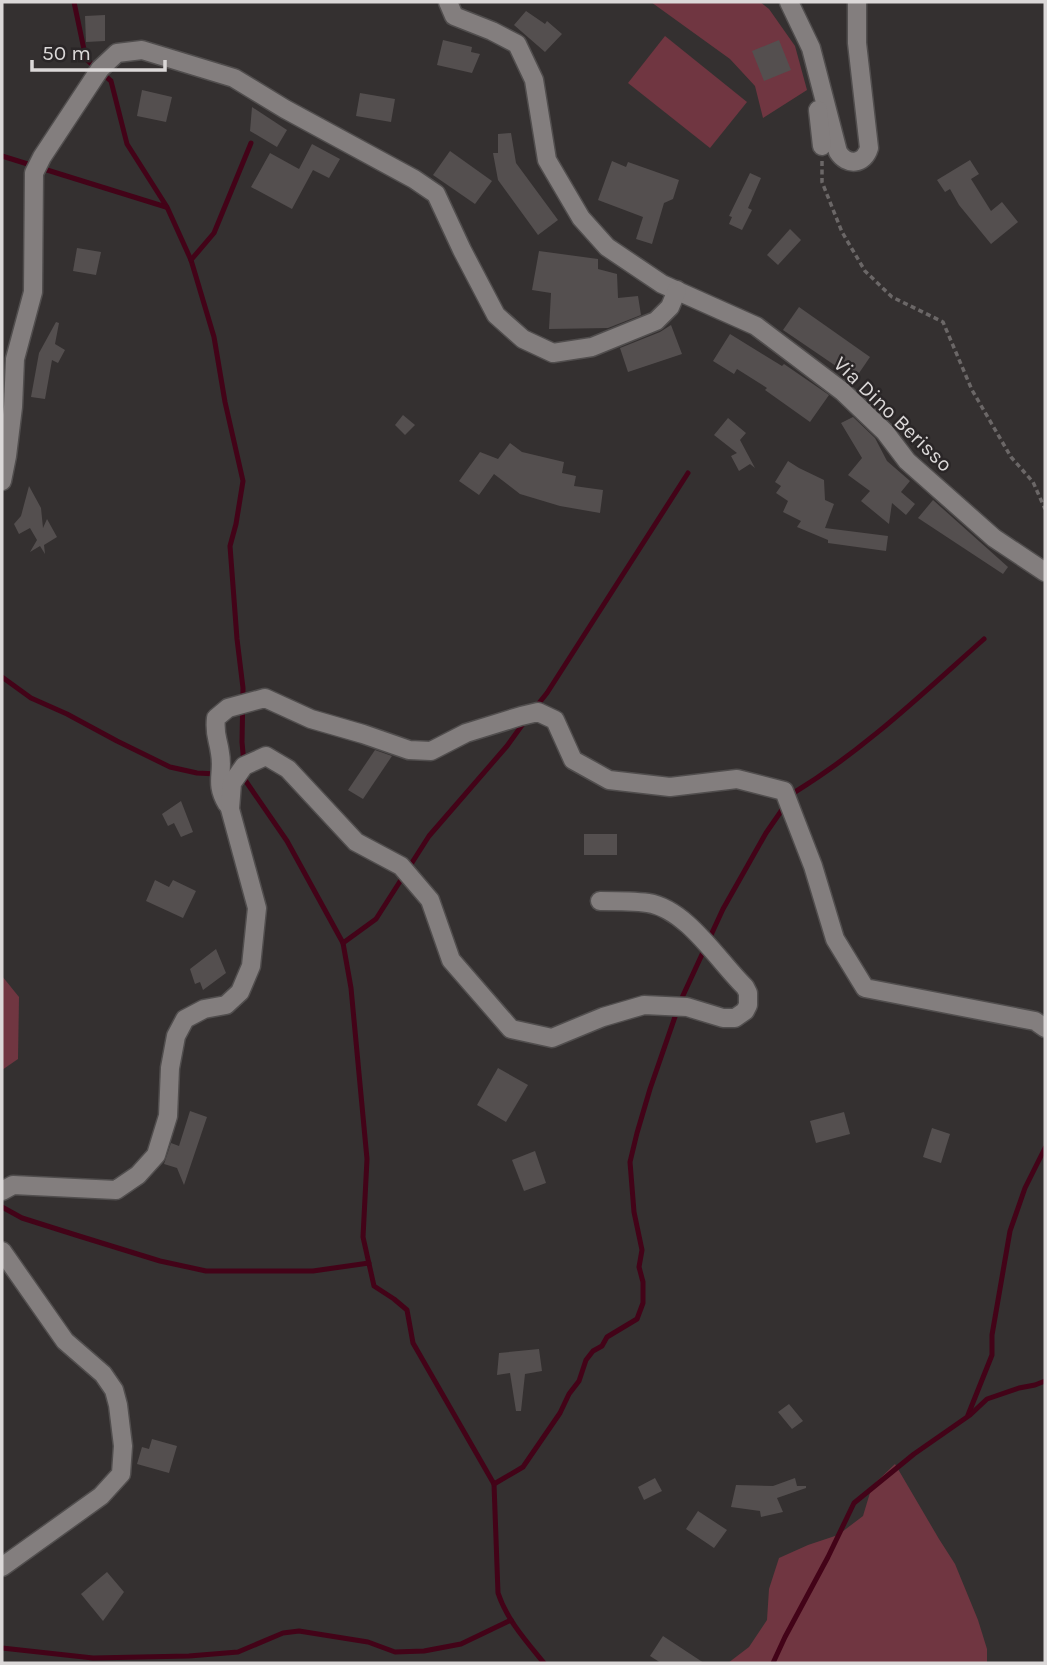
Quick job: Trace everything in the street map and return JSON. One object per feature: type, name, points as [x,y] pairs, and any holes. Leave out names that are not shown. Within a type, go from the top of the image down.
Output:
[{"type":"street","name":"Via Dino Berisso","points":[[448,2],[454,16],[517,44],[534,79],[547,159],[581,218],[607,247],[662,284],[756,326],[842,391],[885,432],[907,461],[994,538],[1045,572]]},
{"type":"street","points":[[789,2],[811,48],[838,152],[850,162],[860,161],[869,148],[858,43],[857,2]]},
{"type":"street","points":[[811,48],[822,146]]},
{"type":"street","points":[[2,481],[13,407],[15,359],[33,292],[34,173],[100,69],[117,53],[142,50],[234,78],[436,194],[461,250],[496,315],[523,340],[553,354],[592,347],[656,321],[670,307],[677,290]]},
{"type":"street","points":[[1020,555],[1045,556]]},
{"type":"street","points":[[2,1191],[13,1185],[116,1191],[138,1175],[156,1155],[168,1116],[170,1068],[180,1028],[185,1019],[204,1009],[226,1005],[240,992],[251,965],[257,908],[230,809],[221,793],[221,754],[214,732],[216,718],[228,708],[265,698],[311,719],[409,750],[431,751],[466,733],[538,712],[555,720],[573,760],[610,780],[670,787],[737,779],[784,791],[813,866],[835,939],[865,988],[1035,1021],[1045,1028]]},
{"type":"street","points":[[230,809],[232,783],[244,766],[266,757],[288,769],[356,842],[401,866],[430,900],[451,960],[510,1029],[552,1038],[603,1017],[644,1005],[687,1007],[729,1019],[745,1011],[749,999],[745,988],[696,931],[669,911],[651,903],[600,901]]},
{"type":"street","points":[[2,1251],[65,1341],[103,1374],[114,1390],[123,1446],[121,1474],[101,1496],[2,1567]]},
{"type":"path","points":[[822,146],[822,182],[842,232],[865,271],[892,297],[943,322],[972,390],[1011,457],[1033,482],[1045,509]]},
{"type":"shaded area","points":[[651,2],[760,2],[769,9],[795,46],[807,90],[763,118],[755,86],[730,59]]},
{"type":"shaded area","points":[[665,36],[747,102],[710,148],[628,83]]},
{"type":"shaded area","points":[[2,976],[19,997],[18,1059],[2,1070]]},
{"type":"shaded area","points":[[895,1464],[955,1564],[978,1620],[987,1649],[987,1663],[728,1663],[749,1647],[767,1620],[769,1589],[779,1558],[838,1535],[863,1516],[872,1486]]},
{"type":"building","points":[[526,11],[545,24],[547,21],[562,34],[545,52],[514,25]]},
{"type":"building","points":[[105,15],[105,41],[86,42],[85,16]]},
{"type":"building","points":[[443,40],[472,47],[471,52],[480,54],[472,73],[437,65]]},
{"type":"building","points":[[779,40],[791,70],[764,81],[752,51]]},
{"type":"building","points":[[142,90],[172,97],[166,122],[137,116]]},
{"type":"building","points":[[360,93],[395,99],[391,122],[356,116]]},
{"type":"building","points":[[252,107],[287,130],[277,147],[250,131]]},
{"type":"building","points":[[511,133],[516,163],[558,220],[538,235],[498,180],[493,153],[498,153],[498,134]]},
{"type":"building","points":[[312,144],[340,159],[329,178],[313,170],[292,209],[251,187],[270,153],[299,169]]},
{"type":"building","points":[[450,151],[492,181],[475,204],[433,175]]},
{"type":"building","points":[[970,160],[979,174],[971,179],[991,211],[1002,202],[1018,222],[991,244],[959,205],[950,189],[945,192],[937,180]]},
{"type":"building","points":[[612,161],[626,167],[628,162],[679,180],[673,199],[664,203],[652,244],[636,239],[643,217],[598,200]]},
{"type":"building","points":[[750,173],[761,178],[748,208],[752,210],[742,230],[729,224],[732,217],[729,216]]},
{"type":"building","points":[[790,229],[801,240],[778,265],[767,255]]},
{"type":"building","points":[[77,248],[101,252],[96,275],[73,271]]},
{"type":"building","points":[[539,251],[598,259],[598,269],[617,274],[618,298],[638,296],[641,315],[608,328],[549,329],[551,293],[532,290]]},
{"type":"building","points":[[799,307],[870,357],[855,379],[783,330]]},
{"type":"building","points":[[56,322],[59,323],[55,344],[65,350],[58,363],[52,360],[45,399],[31,397],[39,353]]},
{"type":"building","points":[[671,325],[682,354],[628,372],[620,348]]},
{"type":"building","points":[[730,334],[782,366],[784,364],[829,395],[810,422],[765,390],[767,388],[737,369],[734,374],[713,361]]},
{"type":"building","points":[[403,415],[415,425],[405,435],[395,425]]},
{"type":"building","points":[[853,417],[875,438],[887,461],[910,481],[901,492],[915,504],[906,515],[892,503],[889,524],[861,501],[870,491],[848,475],[862,458],[841,423]]},
{"type":"building","points":[[728,418],[746,433],[740,440],[755,468],[750,464],[739,471],[731,456],[737,453],[714,435]]},
{"type":"building","points":[[510,443],[522,452],[564,462],[562,473],[576,476],[574,486],[603,490],[600,513],[560,506],[520,494],[494,474],[479,495],[459,481],[480,452],[498,459]]},
{"type":"building","points":[[788,461],[824,480],[825,500],[834,504],[825,528],[888,536],[886,551],[828,543],[828,540],[797,527],[801,521],[783,512],[788,501],[776,493],[781,486],[775,482]]},
{"type":"building","points":[[29,486],[41,508],[43,528],[47,519],[57,537],[44,545],[45,554],[40,546],[30,552],[37,540],[30,528],[19,534],[14,524],[21,516]]},
{"type":"building","points":[[933,500],[1008,567],[1003,574],[918,518]]},
{"type":"building","points":[[375,750],[392,756],[363,799],[348,790]]},
{"type":"building","points":[[181,801],[193,832],[181,837],[174,823],[168,826],[162,814]]},
{"type":"building","points":[[584,834],[617,834],[617,855],[584,855]]},
{"type":"building","points":[[155,880],[169,887],[173,880],[196,891],[183,918],[146,901]]},
{"type":"building","points":[[216,949],[226,973],[203,990],[200,982],[195,984],[190,969]]},
{"type":"building","points":[[498,1068],[528,1085],[506,1122],[477,1105]]},
{"type":"building","points":[[190,1111],[207,1117],[184,1185],[177,1168],[164,1164],[171,1143],[179,1146]]},
{"type":"building","points":[[844,1112],[850,1134],[816,1143],[810,1121]]},
{"type":"building","points":[[932,1128],[950,1134],[941,1163],[923,1157]]},
{"type":"building","points":[[535,1151],[546,1183],[524,1191],[512,1160]]},
{"type":"building","points":[[539,1349],[542,1371],[525,1374],[521,1411],[516,1411],[510,1373],[497,1375],[499,1353]]},
{"type":"building","points":[[789,1404],[803,1421],[792,1429],[778,1412]]},
{"type":"building","points":[[152,1439],[177,1446],[169,1473],[137,1464],[142,1447],[149,1449]]},
{"type":"building","points":[[655,1478],[662,1491],[644,1500],[638,1487]]},
{"type":"building","points":[[795,1478],[797,1486],[806,1488],[777,1498],[783,1512],[761,1517],[760,1511],[731,1507],[736,1485],[773,1486]]},
{"type":"building","points":[[698,1511],[727,1530],[714,1548],[686,1529]]},
{"type":"building","points":[[107,1572],[124,1592],[103,1621],[81,1594]]},
{"type":"building","points":[[663,1636],[704,1663],[661,1663],[650,1656]]},
{"type":"waterway","points":[[74,2],[86,59],[111,81],[127,144],[167,207],[191,260],[214,337],[243,481],[230,546],[243,688],[244,764]]},
{"type":"waterway","points":[[191,260],[214,233],[251,143]]},
{"type":"waterway","points":[[2,156],[166,207]]},
{"type":"waterway","points":[[535,708],[688,473]]},
{"type":"waterway","points":[[792,796],[869,739],[984,639]]},
{"type":"waterway","points":[[2,677],[31,698],[170,767],[217,774]]},
{"type":"waterway","points":[[343,943],[376,919],[429,836],[507,746],[525,721]]},
{"type":"waterway","points":[[245,774],[245,780],[287,841],[343,943],[351,988],[367,1159],[363,1237],[374,1286],[407,1310],[413,1343],[494,1484],[498,1593],[512,1621],[544,1663]]},
{"type":"waterway","points":[[680,1002],[723,909],[766,833],[786,804]]},
{"type":"waterway","points":[[494,1484],[523,1467],[560,1413],[593,1351],[602,1346],[607,1337],[637,1319],[643,1303],[643,1282],[639,1267],[642,1250],[634,1212],[630,1162],[650,1089],[677,1011]]},
{"type":"waterway","points":[[968,1415],[992,1355],[992,1335],[1010,1231],[1025,1188],[1045,1148]]},
{"type":"waterway","points":[[2,1207],[22,1218],[79,1236],[160,1261],[206,1271],[313,1271],[369,1263]]},
{"type":"waterway","points":[[773,1663],[854,1503],[914,1454],[970,1415],[987,1399],[1045,1381]]},
{"type":"waterway","points":[[2,1648],[93,1658],[189,1656],[238,1652],[283,1633],[299,1631],[368,1642],[395,1652],[424,1651],[461,1644],[511,1620]]}]
